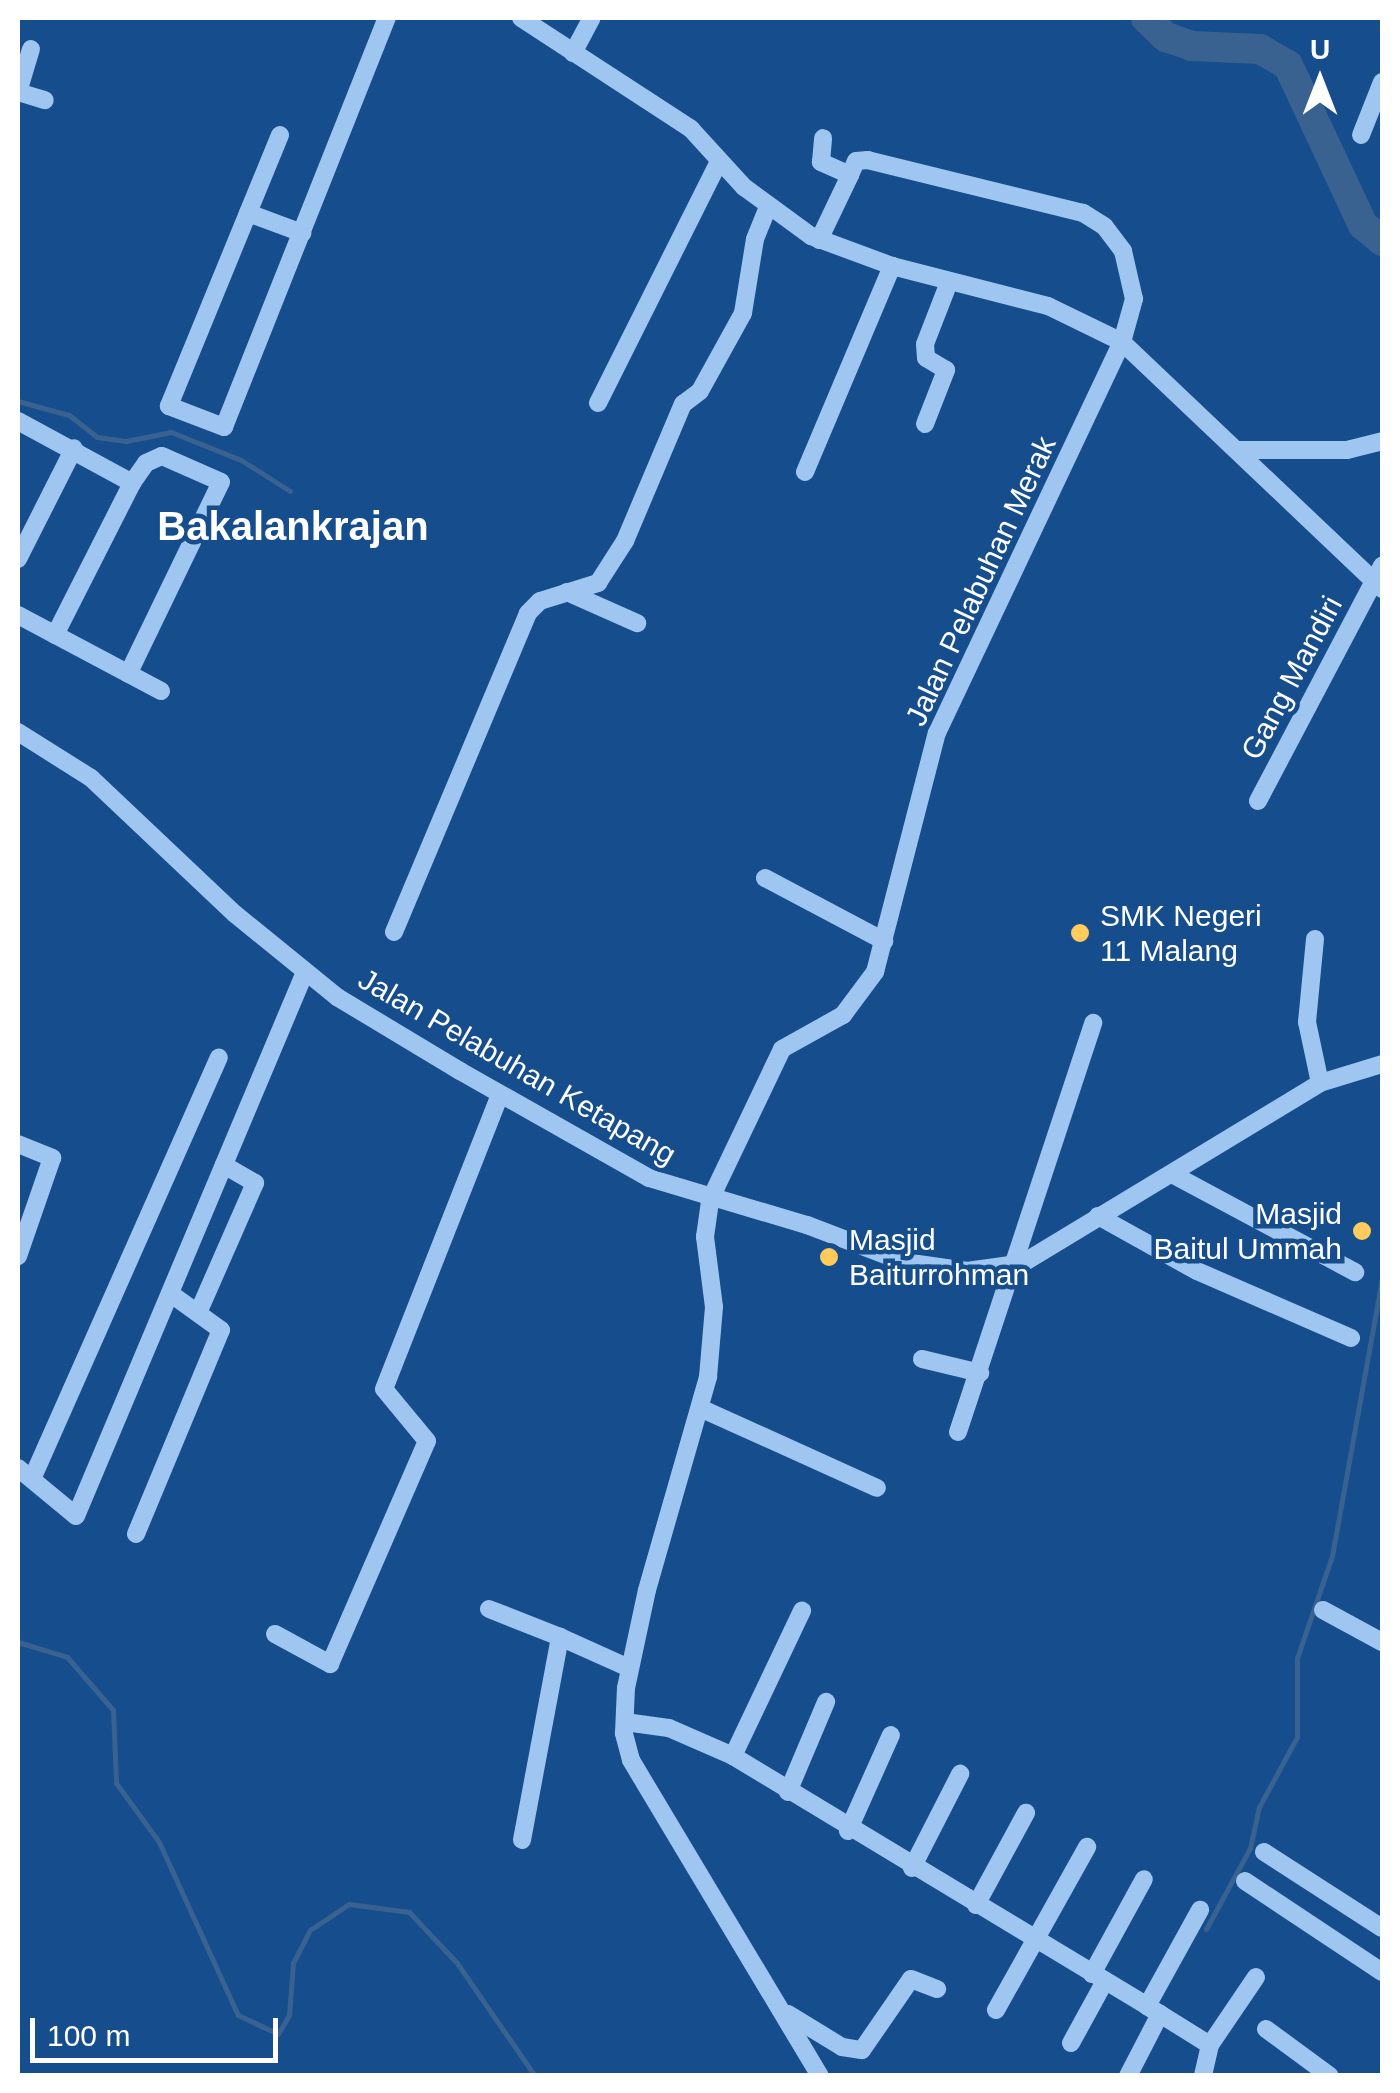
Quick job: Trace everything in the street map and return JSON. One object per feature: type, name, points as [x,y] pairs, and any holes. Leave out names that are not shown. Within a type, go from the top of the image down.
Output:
[{"type":"street","points":[[280,135],[169,406],[224,428],[387,18]]},
{"type":"street","points":[[521,18],[691,129],[768,207],[819,240],[892,266],[1048,306],[1122,342],[1380,579]]},
{"type":"street","points":[[572,54],[592,18]]},
{"type":"street","points":[[31,49],[18,92],[45,100]]},
{"type":"street","points":[[1361,135],[1382,82]]},
{"type":"street","points":[[819,240],[850,175],[822,162],[823,138]]},
{"type":"street","points":[[598,403],[719,160]]},
{"type":"street","name":"Jalan Pelabuhan Merak","points":[[710,1200],[782,1048],[853,1007],[875,972],[949,702],[1122,342],[1134,299],[1132,266],[1104,226],[1083,213],[868,160],[856,161],[850,175]]},
{"type":"street","points":[[394,932],[528,613],[567,592],[598,583],[624,541],[682,404],[700,391],[743,313],[755,239],[768,207]]},
{"type":"street","points":[[248,213],[302,234]]},
{"type":"street","points":[[805,472],[892,266]]},
{"type":"street","points":[[925,424],[946,370],[926,358],[925,344],[949,282]]},
{"type":"street","points":[[18,421],[132,482]]},
{"type":"street","points":[[1237,450],[1347,450],[1382,441]]},
{"type":"street","points":[[18,559],[74,448]]},
{"type":"street","points":[[55,635],[132,482],[146,463],[162,456],[216,476],[222,490],[128,674]]},
{"type":"street","name":"Gang Mandiri","points":[[1258,801],[1380,579]]},
{"type":"street","points":[[567,592],[636,623]]},
{"type":"street","points":[[18,615],[161,691]]},
{"type":"street","name":"Jalan Pelabuhan Ketapang","points":[[18,732],[91,778],[305,972],[500,1095],[648,1178],[940,1270],[1012,1266],[1320,1083],[1382,1064]]},
{"type":"street","points":[[765,878],[884,942]]},
{"type":"street","points":[[1316,939],[1308,1022],[1320,1083]]},
{"type":"street","points":[[219,1058],[25,1473],[76,1516],[305,972]]},
{"type":"street","points":[[958,1432],[1094,1023]]},
{"type":"street","points":[[276,1634],[330,1664],[427,1441],[384,1389],[500,1095]]},
{"type":"street","points":[[18,1144],[52,1158],[25,1216],[18,1256]]},
{"type":"street","points":[[198,1313],[254,1183],[224,1165]]},
{"type":"street","points":[[1172,1174],[1356,1272]]},
{"type":"street","points":[[710,1200],[705,1237],[714,1321],[700,1408],[630,1668],[624,1722],[631,1760],[788,2014],[820,2076]]},
{"type":"street","points":[[1098,1216],[1197,1271],[1351,1338]]},
{"type":"street","points":[[136,1534],[221,1330],[171,1294]]},
{"type":"street","points":[[922,1359],[980,1373]]},
{"type":"street","points":[[700,1408],[877,1488]]},
{"type":"street","points":[[489,1608],[630,1668]]},
{"type":"street","points":[[1323,1610],[1382,1642]]},
{"type":"street","points":[[733,1756],[802,1611]]},
{"type":"street","points":[[522,1840],[560,1637]]},
{"type":"street","points":[[788,1792],[826,1702]]},
{"type":"street","points":[[624,1722],[669,1728],[733,1756],[848,1832],[1036,1939],[1210,2045]]},
{"type":"street","points":[[848,1832],[891,1735]]},
{"type":"street","points":[[912,1868],[960,1774]]},
{"type":"street","points":[[976,1905],[1026,1813]]},
{"type":"street","points":[[996,2010],[1087,1847]]},
{"type":"street","points":[[1264,1852],[1382,1928]]},
{"type":"street","points":[[1072,2043],[1144,1879]]},
{"type":"street","points":[[1246,1882],[1382,1972]]},
{"type":"street","points":[[1128,2076],[1200,1910]]},
{"type":"street","points":[[1203,2076],[1210,2045],[1256,1977]]},
{"type":"street","points":[[788,2014],[842,2047],[862,2050],[911,1979],[937,1989]]},
{"type":"street","points":[[1266,2029],[1330,2076]]},
{"type":"waterway","points":[[1146,18],[1166,37],[1192,46],[1260,49],[1288,65],[1363,225],[1382,241]]},
{"type":"waterway","points":[[18,401],[69,415],[97,437],[126,441],[171,432],[241,460],[290,491]]},
{"type":"waterway","points":[[1206,1929],[1250,1848],[1259,1807],[1297,1737],[1297,1658],[1332,1556],[1382,1277]]},
{"type":"waterway","points":[[18,1642],[67,1657],[113,1710],[116,1783],[159,1842],[238,2015],[278,2034],[289,2015],[293,1963],[310,1930],[349,1904],[409,1912],[457,1963],[535,2076]]},
{"type":"place","name":"SMK Negeri 11 Malang","points":[[1080,933]]},
{"type":"place","name":"Masjid Baitul Ummah","points":[[1362,1231]]},
{"type":"place","name":"Masjid Baiturrohman","points":[[829,1257]]},
{"type":"district","name":"Bakalankrajan","points":[[293,526]]}]
